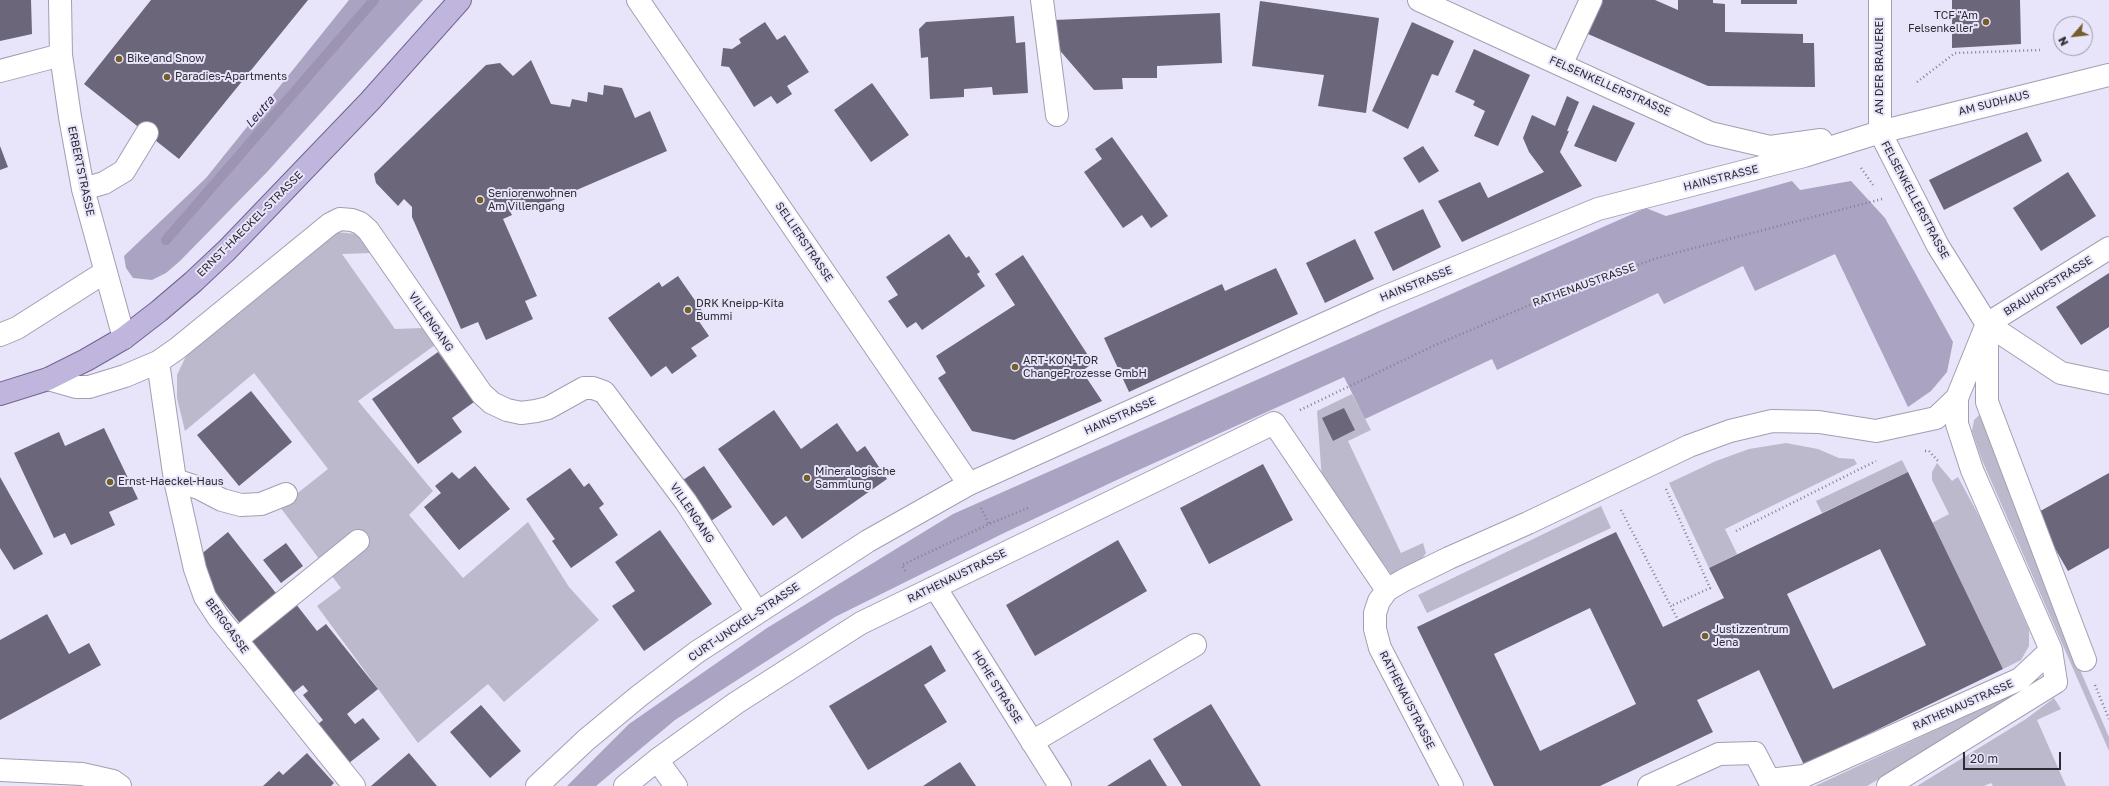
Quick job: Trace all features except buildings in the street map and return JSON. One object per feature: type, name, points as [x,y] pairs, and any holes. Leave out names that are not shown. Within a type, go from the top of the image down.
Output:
[{"type":"main road","name":"ERNST-HAECKEL-STRASSE","points":[[0,394],[48,379],[86,360],[124,338],[159,312],[227,250],[370,101],[460,0]]},
{"type":"street","name":"ERBERTSTRASSE","points":[[60,0],[61,54],[70,117],[83,189],[124,338]]},
{"type":"street","name":"SELLIERSTRASSE","points":[[638,0],[969,484]]},
{"type":"street","points":[[1042,0],[1057,115]]},
{"type":"street","name":"FELSENKELLERSTRASSE","points":[[1420,0],[1710,133],[1770,146],[1880,132],[1938,246],[1987,324],[2061,373],[2109,383]]},
{"type":"street","points":[[1562,65],[1591,0]]},
{"type":"street","name":"AN DER BRAUEREI","points":[[1880,0],[1880,132]]},
{"type":"street","points":[[0,71],[61,54]]},
{"type":"street","name":"AM SUDHAUS","points":[[1880,132],[2109,75]]},
{"type":"street","name":"HAINSTRASSE","points":[[969,484],[1375,301],[1598,209],[1804,156],[1880,132]]},
{"type":"street","points":[[83,189],[104,183],[124,171],[147,133]]},
{"type":"street","name":"VILLENGANG","points":[[48,379],[76,387],[89,387],[125,376],[158,362],[178,348],[330,224],[340,220],[352,220],[360,223],[368,230],[482,394],[492,402],[507,410],[521,413],[548,408],[584,388],[593,388],[604,392],[686,502],[757,612]]},
{"type":"street","name":"BRAUHOFSTRASSE","points":[[1987,324],[2109,248]]},
{"type":"street","points":[[0,335],[17,328],[105,272]]},
{"type":"street","points":[[1987,324],[1987,402],[2085,660]]},
{"type":"street","name":"RATHENAUSTRASSE","points":[[1649,786],[1719,754],[1755,753],[1769,780],[1804,776],[2020,679],[2051,650],[1970,464],[1957,424],[1957,398],[1987,324]]},
{"type":"street","name":"BERGGASSE","points":[[158,362],[175,480],[195,569],[206,597],[218,618],[354,786]]},
{"type":"street","name":"RATHENAUSTRASSE","points":[[1452,786],[1380,648],[1375,629],[1375,613],[1379,601],[1388,590],[1404,580],[1449,558],[1528,523],[1689,446],[1730,431],[1772,421],[1819,422],[1876,431],[1936,418],[1957,398]]},
{"type":"street","points":[[1274,422],[1388,590]]},
{"type":"street","name":"RATHENAUSTRASSE","points":[[625,786],[657,760],[736,703],[861,623],[1274,422]]},
{"type":"street","points":[[175,480],[199,488],[222,500],[240,505],[261,504],[286,494]]},
{"type":"street","name":"CURT-UNCKEL-STRASSE","points":[[538,786],[586,740],[639,696],[697,652],[868,541],[969,484]]},
{"type":"street","points":[[236,640],[358,541]]},
{"type":"street","name":"HOHE STRASSE","points":[[935,587],[1060,786]]},
{"type":"street","points":[[1032,742],[1195,645]]},
{"type":"street","points":[[1888,786],[2056,682],[2051,650]]},
{"type":"street","points":[[657,760],[676,786]]},
{"type":"street","points":[[0,770],[82,774],[113,781],[120,786]]},
{"type":"path","points":[[1917,82],[1955,53],[2040,50]]},
{"type":"path","name":"RATHENAUSTRASSE","points":[[1274,422],[1433,346],[1558,293],[1660,257],[1910,192]]},
{"type":"path","points":[[1922,452],[1929,451],[1952,476],[1970,464]]},
{"type":"path","points":[[1736,531],[1882,458]]},
{"type":"path","points":[[1666,488],[1710,588],[1671,606]]},
{"type":"path","points":[[1618,503],[1678,620]]},
{"type":"path","points":[[2085,660],[2109,719]]},
{"type":"shaded area","points":[[349,0],[423,0],[268,171],[180,261],[166,273],[152,280],[133,278],[126,268],[124,256],[206,178]]},
{"type":"shaded area","points":[[1792,181],[1800,190],[1851,181],[1885,218],[1953,342],[1947,372],[1931,391],[1908,407],[1835,254],[1755,291],[1743,266],[1664,304],[1658,293],[1497,370],[1492,359],[1365,419],[1344,377],[1004,533],[835,617],[675,720],[596,786],[567,786],[629,724],[767,628],[953,514],[1646,208],[1666,216]]},
{"type":"shaded area","points":[[336,232],[357,234],[371,253],[342,254],[395,329],[423,328],[435,345],[358,401],[433,491],[409,515],[463,578],[528,522],[569,587],[599,620],[504,702],[488,684],[418,743],[317,606],[341,588],[280,507],[328,469],[254,373],[185,431],[177,398],[177,375],[186,356],[202,340]]},
{"type":"shaded area","points":[[1352,394],[1371,430],[1348,441],[1401,553],[1423,543],[1426,553],[1421,560],[1391,574],[1322,480],[1317,411]]},
{"type":"shaded area","points":[[1981,413],[2056,614],[2109,737],[2109,751],[1982,460],[1972,431],[1974,420]]},
{"type":"shaded area","points":[[1786,443],[1818,449],[1839,458],[1854,459],[1857,464],[1725,529],[1737,554],[1709,568],[1669,483],[1716,461],[1749,449]]},
{"type":"shaded area","points":[[1902,460],[1908,472],[1822,513],[1816,501]]},
{"type":"shaded area","points":[[1937,463],[1952,481],[1958,477],[1980,518],[2029,630],[2029,646],[2021,660],[2003,669],[1932,523],[1949,514],[1932,480],[1932,472]]},
{"type":"shaded area","points":[[1601,506],[1611,528],[1427,613],[1418,595]]},
{"type":"shaded area","points":[[2011,695],[2013,699],[1867,786],[1815,786]]},
{"type":"shaded area","points":[[2054,698],[2061,709],[2037,720],[2066,786],[1993,786],[1991,783],[1984,786],[1917,786],[2026,719]]},
{"type":"waterway","name":"Leutra","points":[[166,240],[374,0]]},
{"type":"place","name":"TCF \"Am Felsenkeller\"","points":[[1986,22]]},
{"type":"place","name":"Bike and Snow","points":[[119,59]]},
{"type":"place","name":"Paradies-Apartments","points":[[167,77]]},
{"type":"place","name":"Seniorenwohnen Am Villengang","points":[[480,200]]},
{"type":"place","name":"DRK Kneipp-Kita Bummi","points":[[688,310]]},
{"type":"place","name":"ART-KON-TOR ChangeProzesse GmbH","points":[[1015,367]]},
{"type":"place","name":"Mineralogische Sammlung","points":[[807,478]]},
{"type":"place","name":"Ernst-Haeckel-Haus","points":[[110,482]]},
{"type":"place","name":"Justizzentrum Jena","points":[[1705,636]]}]
